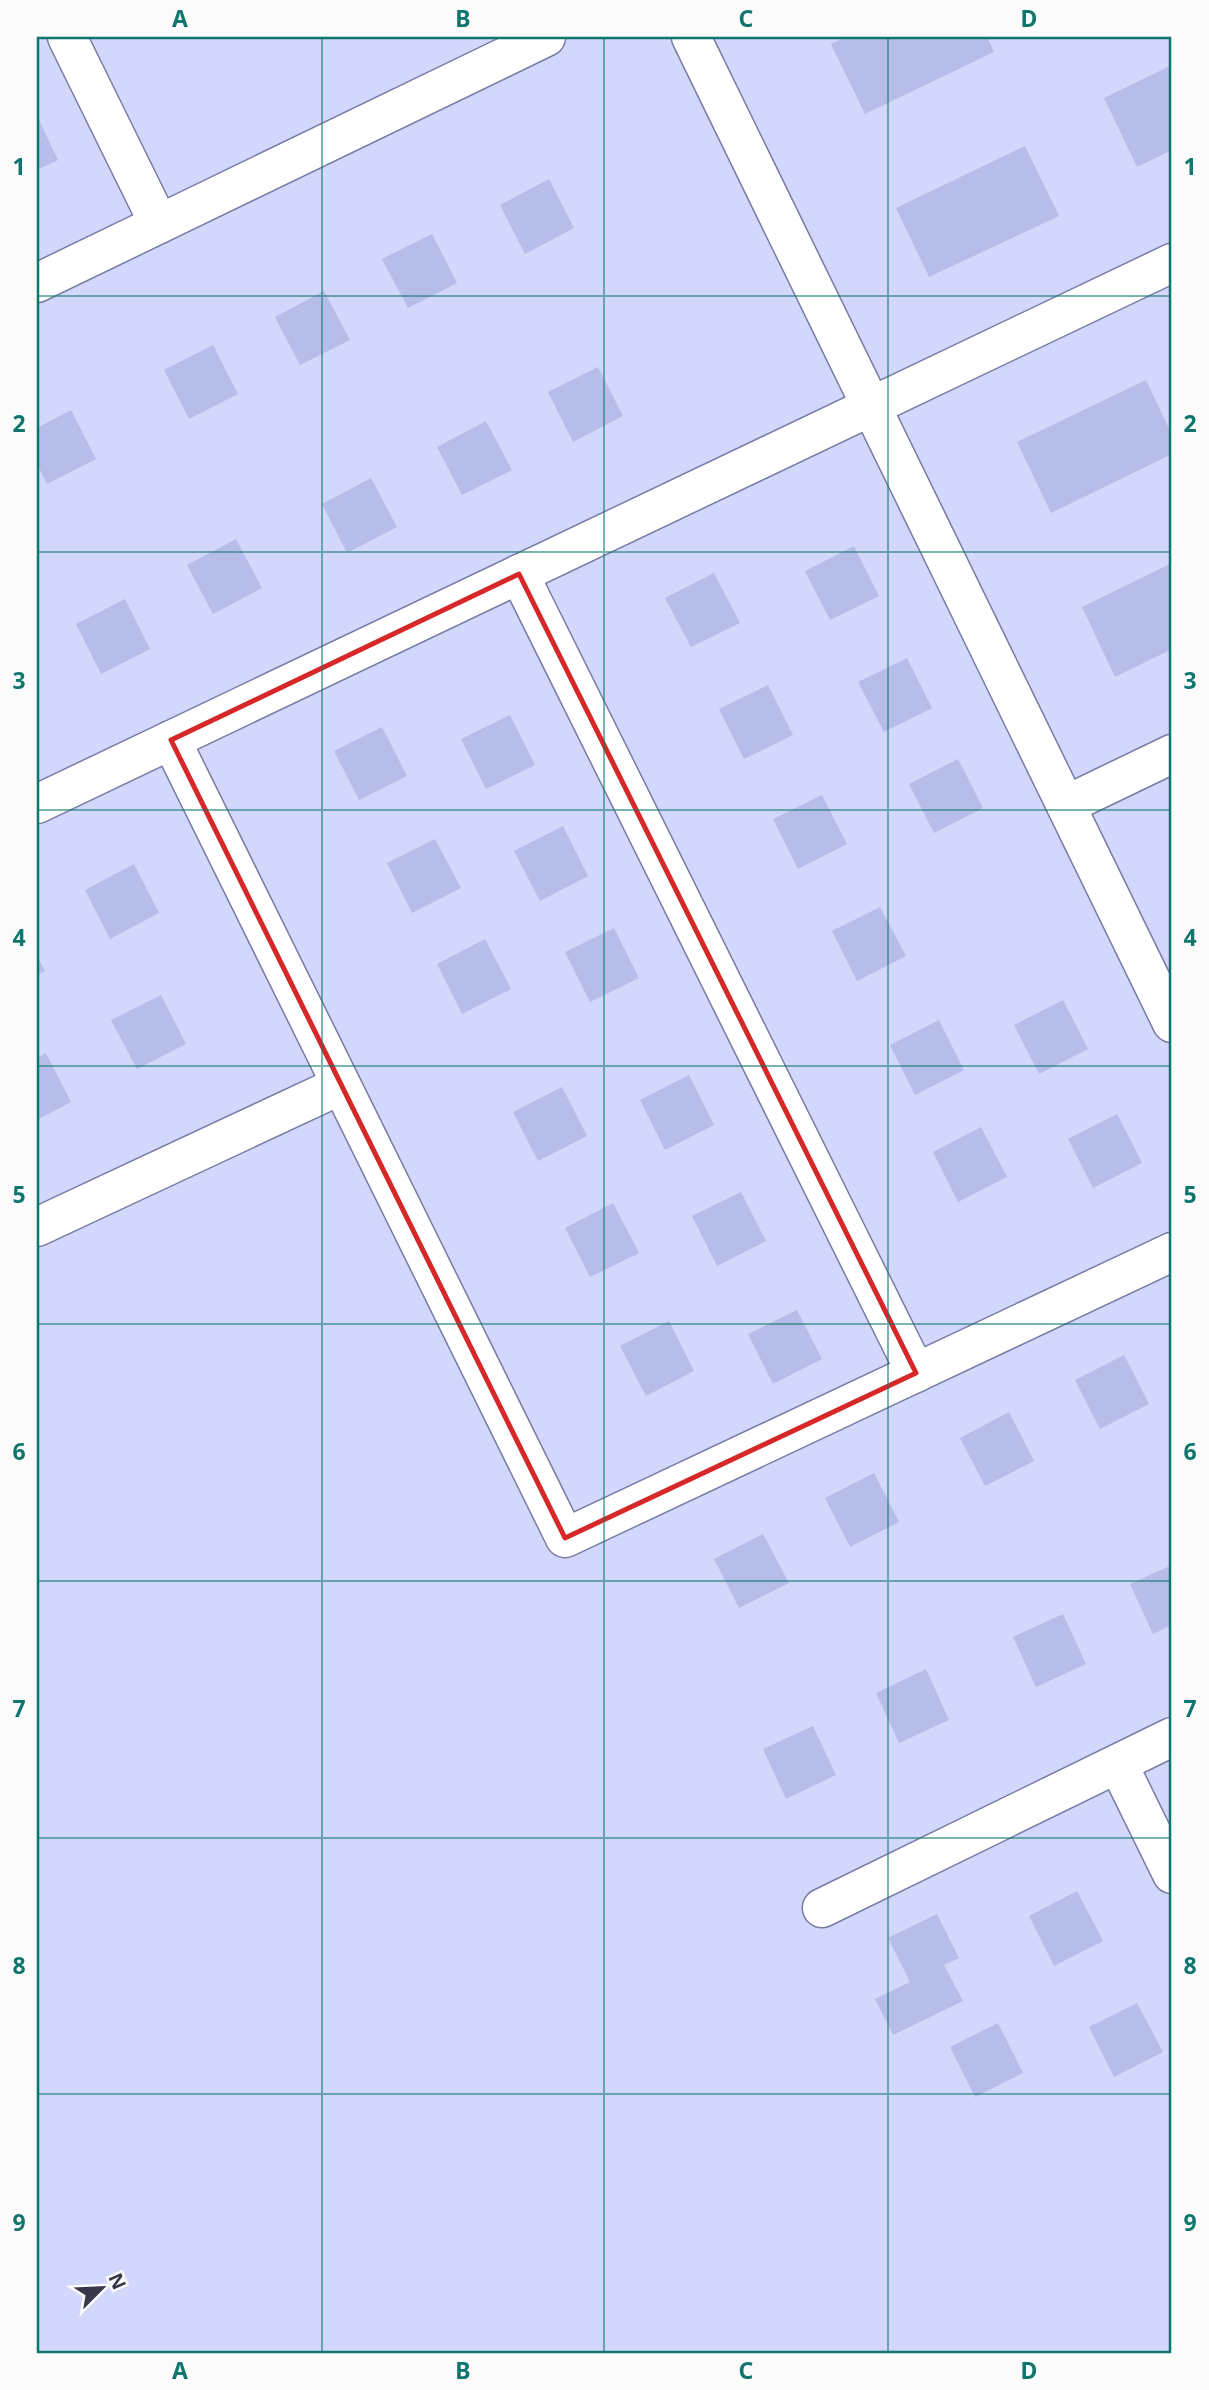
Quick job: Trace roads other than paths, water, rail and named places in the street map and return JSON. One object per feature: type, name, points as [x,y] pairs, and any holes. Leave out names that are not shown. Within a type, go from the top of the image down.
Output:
[{"type":"street","points":[[67,37],[159,224]]},
{"type":"street","points":[[37,283],[159,224],[506,45],[546,37]]},
{"type":"street","points":[[691,37],[1172,1023]]},
{"type":"street","points":[[37,804],[1172,263]]},
{"type":"street","points":[[519,574],[915,1373]]},
{"type":"street","points":[[171,740],[565,1538],[1172,1252]]},
{"type":"street","points":[[1066,805],[1172,754]]},
{"type":"street","points":[[37,1227],[341,1085]]},
{"type":"street","points":[[822,1908],[1172,1738]]},
{"type":"street","points":[[1118,1764],[1172,1874]]}]
